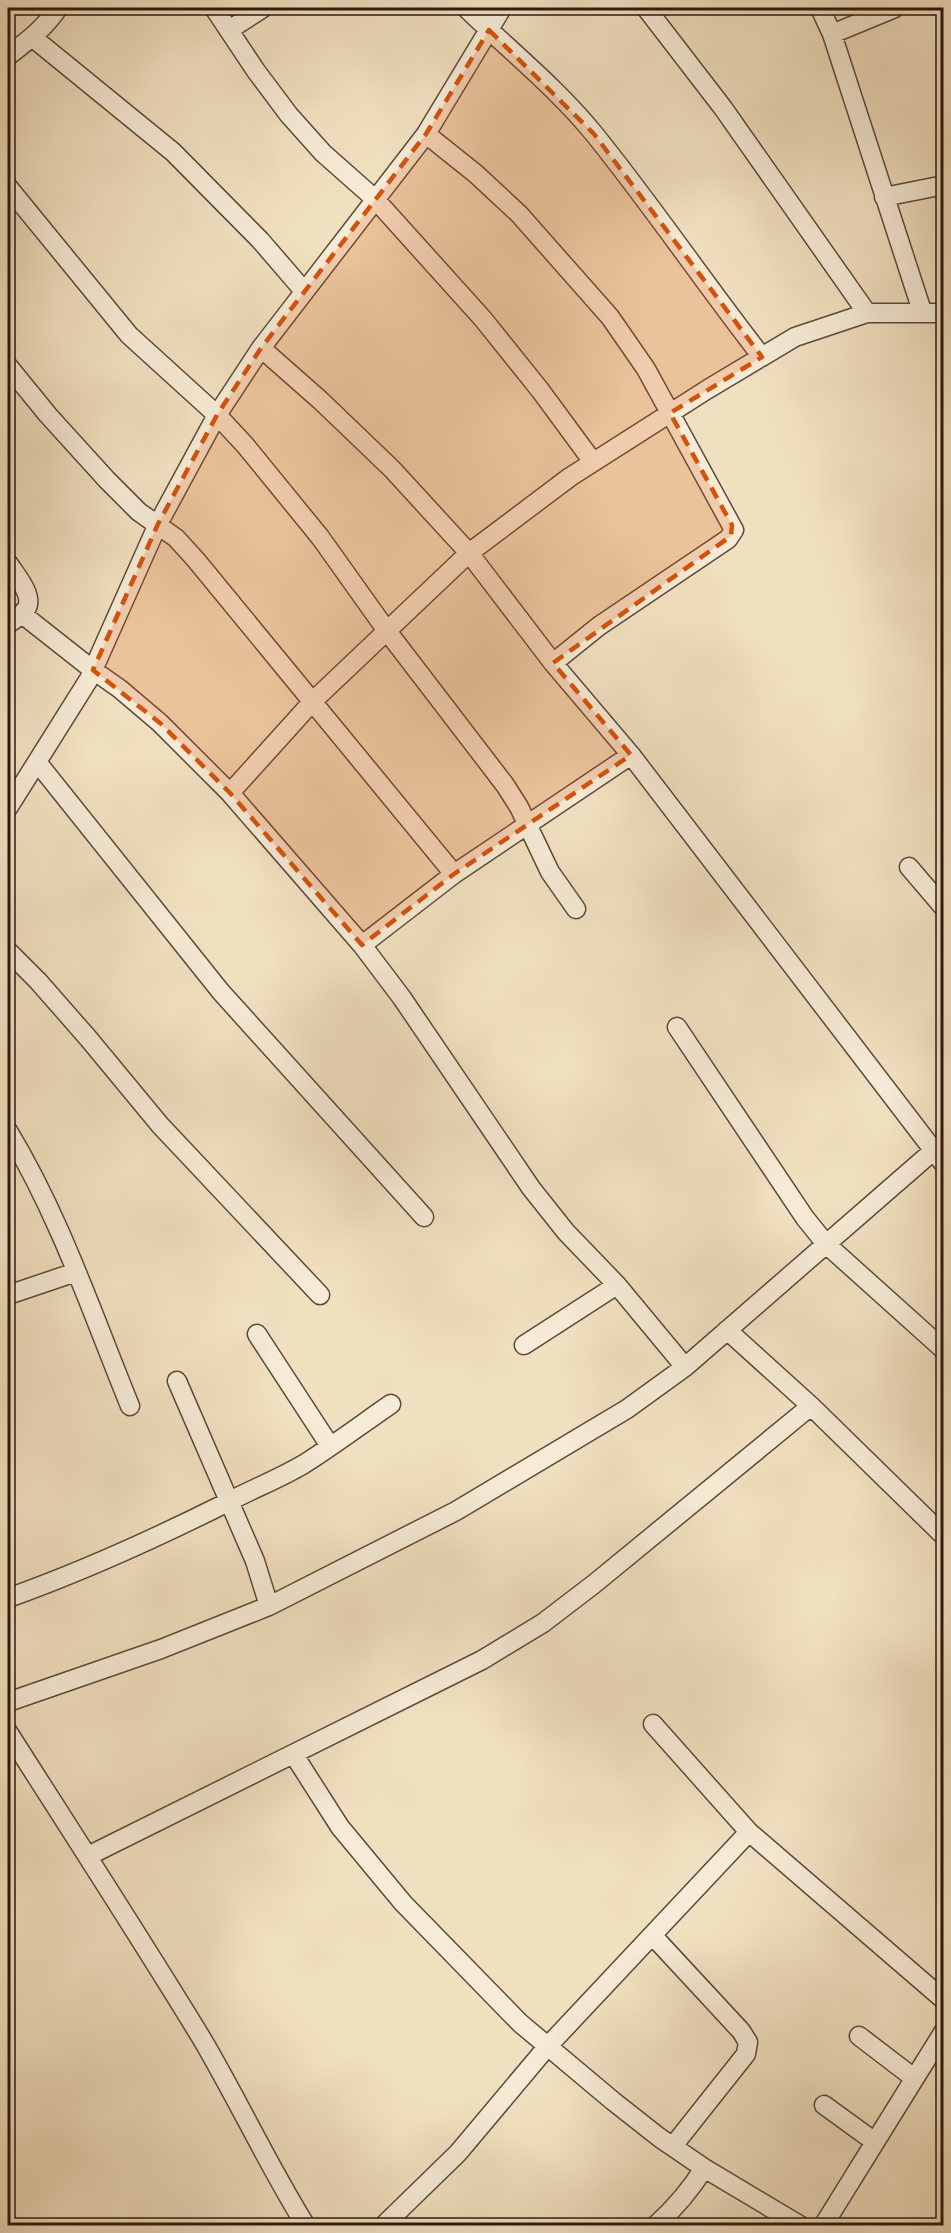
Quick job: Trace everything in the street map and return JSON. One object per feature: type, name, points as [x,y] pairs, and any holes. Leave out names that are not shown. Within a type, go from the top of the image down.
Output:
[{"type":"street","points":[[8,56],[32,37],[50,19],[57,8]]},
{"type":"street","points":[[214,8],[256,71],[289,114],[323,153],[375,199],[483,319],[540,390],[593,462]]},
{"type":"street","points":[[229,30],[263,8]]},
{"type":"street","points":[[466,8],[538,75],[594,134],[762,357]]},
{"type":"street","points":[[8,808],[89,679],[158,524],[217,415],[261,348],[426,134],[502,8]]},
{"type":"street","points":[[646,8],[723,108],[867,313]]},
{"type":"street","points":[[820,8],[832,34],[922,311]]},
{"type":"street","points":[[832,34],[895,8]]},
{"type":"street","points":[[32,37],[173,152],[261,240],[304,291]]},
{"type":"street","points":[[426,134],[476,174],[519,214],[610,317],[646,369],[727,513],[734,530],[728,539],[599,626],[553,663]]},
{"type":"street","points":[[884,197],[944,185]]},
{"type":"street","points":[[8,188],[129,335],[217,415],[245,445],[320,537],[387,631],[505,785],[528,824],[550,872],[576,909]]},
{"type":"street","points":[[230,793],[313,701],[469,553],[593,462],[795,337],[867,313],[922,311],[943,313],[944,318]]},
{"type":"street","points":[[8,1702],[161,1649],[269,1606],[456,1511],[627,1409],[685,1367],[826,1244],[938,1158],[785,954],[631,756],[553,663],[469,553],[392,469],[320,400],[261,348]]},
{"type":"street","points":[[8,366],[48,415],[107,480],[139,512],[176,538],[196,560],[454,874]]},
{"type":"street","points":[[8,563],[28,597],[28,606],[15,619],[120,688],[160,723],[230,793],[362,945],[402,998],[531,1188],[566,1232],[617,1285],[685,1367]]},
{"type":"street","points":[[362,945],[454,874],[631,756]]},
{"type":"street","points":[[37,762],[221,992],[424,1218]]},
{"type":"street","points":[[909,867],[944,908]]},
{"type":"street","points":[[8,951],[88,1038],[160,1125],[320,1296]]},
{"type":"street","points":[[677,1027],[805,1218],[826,1244],[944,1350]]},
{"type":"street","points":[[8,1131],[65,1240],[130,1406]]},
{"type":"street","points":[[8,1295],[76,1272]]},
{"type":"street","points":[[524,1345],[617,1285]]},
{"type":"street","points":[[727,1330],[811,1406],[944,1536]]},
{"type":"street","points":[[257,1334],[330,1446]]},
{"type":"street","points":[[177,1381],[255,1561],[269,1606]]},
{"type":"street","points":[[8,1598],[64,1578],[159,1537],[268,1484],[330,1446],[391,1404]]},
{"type":"street","points":[[88,1856],[482,1660],[543,1623],[603,1577],[811,1406]]},
{"type":"street","points":[[653,1724],[750,1832],[944,2000]]},
{"type":"street","points":[[8,1732],[88,1856],[202,2041],[247,2118],[284,2191],[306,2226]]},
{"type":"street","points":[[294,1755],[340,1827],[403,1903],[520,2023],[613,2101],[673,2146],[704,2168],[801,2226]]},
{"type":"street","points":[[383,2226],[458,2153],[547,2047],[750,1832]]},
{"type":"street","points":[[653,1936],[741,2031],[748,2042],[746,2054],[673,2146]]},
{"type":"street","points":[[823,2226],[944,2031]]},
{"type":"street","points":[[859,2036],[914,2078]]},
{"type":"street","points":[[824,2105],[874,2142]]},
{"type":"street","points":[[655,2226],[675,2209],[704,2168]]},
{"type":"highlighted area","points":[[489,30],[594,134],[762,357],[670,413],[732,525],[731,536],[553,663],[631,755],[454,874],[362,945],[230,793],[160,723],[93,670],[158,524],[217,415],[261,348],[426,134]]}]
